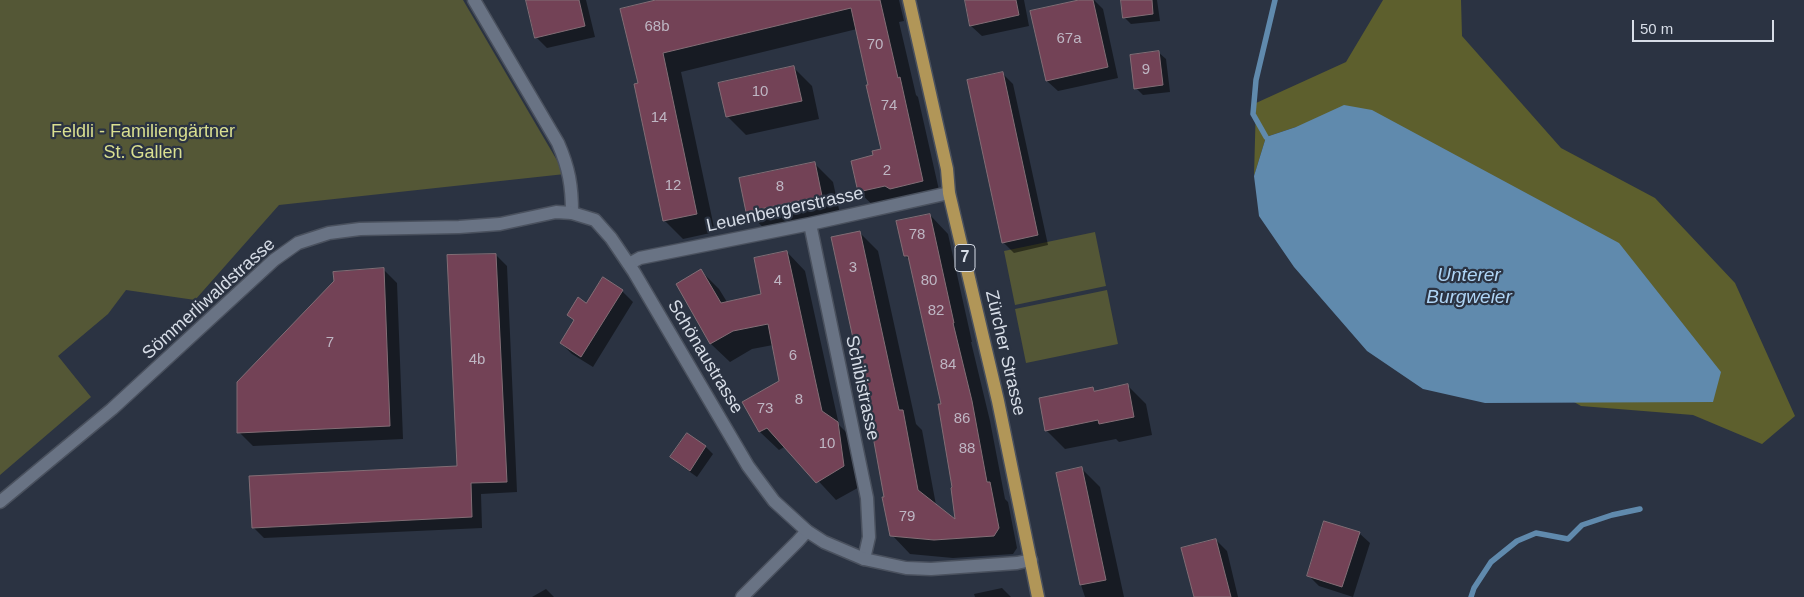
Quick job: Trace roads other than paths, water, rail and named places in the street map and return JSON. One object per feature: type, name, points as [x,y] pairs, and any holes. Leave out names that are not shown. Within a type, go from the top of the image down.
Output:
[{"type":"main road","name":"Zürcher Strasse","points":[[909,0],[947,169],[949,193],[998,400],[1038,597]]},
{"type":"street","points":[[474,0],[564,155],[570,178],[572,213]]},
{"type":"street","name":"Leuenbergerstrasse","points":[[629,264],[640,258],[810,224],[949,193]]},
{"type":"street","name":"Sömmerliwaldstrasse","points":[[0,502],[112,409],[274,260],[298,243],[360,228],[459,228],[500,224],[546,213],[572,213]]},
{"type":"street","name":"Schönaustrasse","points":[[572,213],[595,220],[612,238],[748,466],[774,501],[807,531],[824,542],[864,559],[906,568],[931,569],[1017,563],[1031,560]]},
{"type":"street","name":"Schibistrasse","points":[[810,224],[867,498],[870,537],[864,559]]},
{"type":"street","points":[[742,597],[807,531]]},
{"type":"water","name":"Unterer Burgweier","points":[[1344,105],[1372,110],[1619,243],[1721,372],[1713,402],[1485,403],[1423,389],[1367,351],[1294,267],[1259,216],[1254,176],[1266,137],[1296,127]]},
{"type":"waterway","points":[[1266,137],[1253,114],[1256,80],[1275,0]]},
{"type":"waterway","points":[[1471,597],[1474,588],[1491,562],[1517,541],[1536,533],[1568,539],[1582,525],[1612,515],[1640,509]]},
{"type":"park label","name":"Feldli - Familiengärtner St. Gallen","points":[[143,142]]}]
